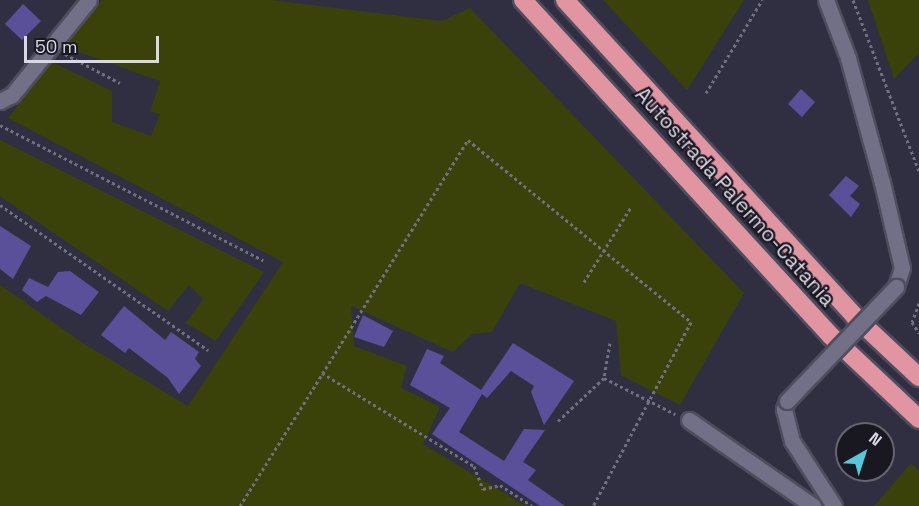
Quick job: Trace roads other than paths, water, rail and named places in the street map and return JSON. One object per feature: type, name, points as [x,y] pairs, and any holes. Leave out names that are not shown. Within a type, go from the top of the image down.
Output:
[{"type":"highway","name":"Autostrada Palermo-Catania","points":[[523,0],[831,336],[919,419]]},
{"type":"highway","name":"Autostrada Palermo-Catania","points":[[565,0],[855,317],[919,377]]},
{"type":"street","points":[[0,101],[12,95],[89,0]]},
{"type":"street","points":[[826,0],[848,58],[882,182],[902,268],[896,287],[787,401],[784,409],[792,441],[834,506]]},
{"type":"street","points":[[689,420],[813,506]]}]
